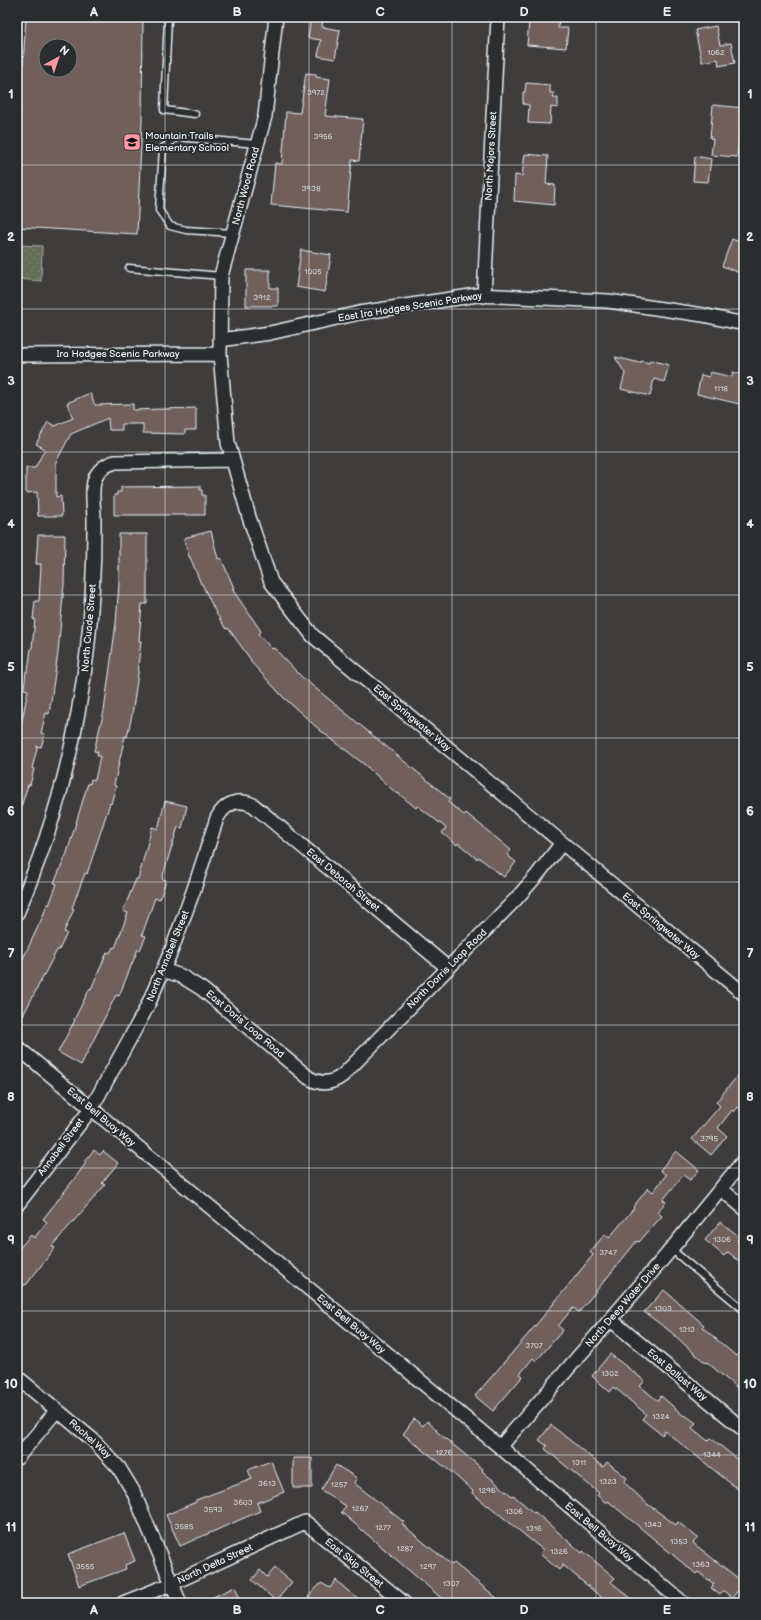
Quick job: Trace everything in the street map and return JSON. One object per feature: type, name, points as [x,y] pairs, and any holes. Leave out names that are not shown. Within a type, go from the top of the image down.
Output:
[{"type":"street","name":"North Wood Road","points":[[220,354],[222,276],[266,109],[276,17]]},
{"type":"street","name":"North Majors Street","points":[[484,296],[498,17]]},
{"type":"street","name":"East Ira Hodges Scenic Parkway","points":[[220,340],[270,333],[359,313],[477,295],[608,301],[703,315],[744,324]]},
{"type":"street","name":"Ira Hodges Scenic Parkway","points":[[17,354],[220,354]]},
{"type":"street","name":"East Springwater Way","points":[[220,354],[228,443],[249,517],[271,582],[313,636],[744,994]]},
{"type":"street","name":"North Cuade Street","points":[[17,913],[54,811],[71,750],[79,713],[85,677],[92,606],[94,544],[93,488],[96,476],[104,466],[115,462],[233,460]]},
{"type":"street","name":"East Deborah Street","points":[[235,802],[241,801],[253,805],[448,968]]},
{"type":"street","name":"North Annabell Street","points":[[91,1109],[134,1031],[163,970],[194,889],[217,818],[224,807],[235,802]]},
{"type":"street","name":"North Dorris Loop Road","points":[[324,1083],[334,1081],[342,1075],[516,899],[562,843]]},
{"type":"street","name":"East Doris Loop Road","points":[[163,970],[181,976],[202,988],[309,1078],[324,1083]]},
{"type":"street","name":"East Bell Buoy Way","points":[[17,1047],[500,1447],[682,1603]]},
{"type":"street","name":"Annabell Street","points":[[17,1205],[91,1109]]},
{"type":"street","name":"North Deep Water Drive","points":[[500,1447],[611,1320],[744,1160]]},
{"type":"street","points":[[721,1189],[744,1208]]},
{"type":"street","name":"East Ballast Way","points":[[611,1320],[744,1430]]},
{"type":"street","name":"Rachel Way","points":[[17,1377],[102,1448],[126,1479],[136,1497],[180,1603]]},
{"type":"street","points":[[17,1458],[57,1410]]},
{"type":"street","name":"North Delta Street","points":[[123,1603],[171,1584],[305,1522]]},
{"type":"street","name":"East Skip Street","points":[[305,1522],[404,1603]]},
{"type":"lane","points":[[168,17],[164,110],[195,114]]},
{"type":"lane","points":[[233,233],[186,230],[170,226],[159,210],[163,148],[177,137],[257,144]]},
{"type":"lane","points":[[129,268],[222,276]]},
{"type":"lane","points":[[671,1249],[744,1310]]},
{"type":"green space","points":[[18,245],[42,246],[41,281],[17,279]]},
{"type":"building","points":[[26,17],[143,17],[142,121],[137,234],[17,227],[17,159]]},
{"type":"building","points":[[311,17],[323,18],[322,27],[340,30],[335,59],[318,56],[321,40],[308,38]]},
{"type":"building","points":[[534,17],[559,17],[558,28],[568,28],[566,48],[527,45],[529,21],[534,22]]},
{"type":"building","points":[[716,26],[720,45],[731,43],[735,63],[719,66],[718,59],[702,62],[695,30]]},
{"type":"building","points":[[306,73],[316,74],[316,77],[330,79],[325,116],[363,119],[359,161],[352,160],[347,212],[271,205],[275,163],[282,164],[286,112],[300,113]]},
{"type":"building","points":[[526,83],[550,85],[550,93],[554,93],[553,98],[558,98],[558,108],[551,107],[550,124],[528,123],[529,105],[523,104],[523,92],[525,92]]},
{"type":"building","points":[[713,105],[744,108],[744,127],[740,126],[737,157],[711,155],[713,139],[710,138]]},
{"type":"building","points":[[525,154],[548,156],[546,184],[555,185],[554,205],[514,201],[515,175],[522,176]]},
{"type":"building","points":[[695,156],[711,159],[708,182],[693,181]]},
{"type":"building","points":[[732,239],[744,244],[744,262],[740,273],[722,266]]},
{"type":"building","points":[[301,250],[331,255],[325,292],[296,287]]},
{"type":"building","points":[[246,270],[270,270],[270,288],[278,288],[278,306],[246,306]]},
{"type":"building","points":[[615,357],[640,363],[641,361],[649,363],[650,360],[669,365],[664,382],[654,379],[650,396],[621,389],[625,373]]},
{"type":"building","points":[[710,372],[732,377],[733,372],[744,375],[744,405],[697,394],[701,375],[709,377]]},
{"type":"building","points":[[90,393],[95,405],[133,404],[133,410],[196,408],[196,430],[185,430],[185,434],[143,433],[143,424],[122,424],[122,430],[109,430],[108,418],[71,434],[56,462],[56,497],[61,496],[62,516],[38,516],[37,492],[26,493],[26,468],[35,468],[45,449],[36,444],[48,422],[55,426],[73,418],[67,403]]},
{"type":"building","points":[[200,486],[202,495],[205,495],[205,515],[114,515],[114,495],[117,495],[117,492],[121,492],[121,487]]},
{"type":"building","points":[[211,531],[218,559],[221,558],[234,588],[232,589],[261,631],[258,634],[302,677],[450,799],[448,802],[464,815],[466,813],[511,850],[507,855],[516,862],[504,877],[478,857],[477,859],[458,843],[457,845],[442,833],[446,828],[418,806],[416,808],[398,793],[397,794],[365,765],[321,731],[283,697],[250,661],[251,660],[228,628],[226,629],[216,613],[189,557],[184,538]]},
{"type":"building","points":[[119,534],[147,534],[147,604],[142,604],[139,641],[141,641],[139,667],[132,715],[127,737],[125,736],[114,785],[116,786],[111,804],[110,803],[87,874],[85,873],[72,908],[74,909],[64,932],[67,933],[17,1027],[17,963],[20,965],[47,904],[49,905],[57,884],[54,883],[67,853],[88,783],[90,784],[91,779],[95,780],[100,756],[97,756],[98,752],[94,751],[104,711],[116,623],[119,584]]},
{"type":"building","points":[[38,535],[65,535],[64,584],[58,653],[49,714],[46,713],[41,733],[45,734],[41,747],[37,746],[30,785],[28,785],[19,813],[17,813],[17,724],[21,725],[28,690],[24,689],[26,671],[28,671],[32,648],[35,601],[39,601],[41,564],[36,564]]},
{"type":"building","points":[[165,801],[187,806],[182,828],[178,827],[162,879],[166,880],[160,899],[155,898],[142,935],[146,936],[140,950],[138,949],[119,996],[116,995],[81,1065],[58,1052],[90,988],[91,989],[107,952],[110,953],[113,947],[115,948],[128,913],[123,911],[136,879],[138,879],[152,827],[158,829]]},
{"type":"building","points":[[744,1068],[744,1112],[738,1107],[734,1112],[732,1110],[718,1128],[727,1136],[711,1155],[692,1139],[720,1106],[716,1102]]},
{"type":"building","points":[[94,1150],[100,1155],[103,1151],[118,1163],[102,1183],[105,1185],[52,1246],[55,1248],[26,1285],[25,1284],[17,1294],[17,1251],[31,1235],[34,1238],[47,1222],[43,1219],[75,1178],[86,1163],[84,1162]]},
{"type":"building","points":[[676,1151],[699,1170],[690,1180],[683,1175],[663,1200],[666,1202],[657,1212],[662,1216],[639,1242],[637,1241],[579,1312],[573,1308],[558,1326],[563,1330],[536,1361],[533,1358],[520,1374],[523,1376],[493,1411],[475,1396],[536,1325],[593,1255],[590,1252],[605,1234],[609,1238],[634,1208],[633,1207],[648,1188],[653,1192],[666,1175],[660,1170]]},
{"type":"building","points":[[720,1222],[740,1237],[737,1241],[744,1247],[744,1265],[728,1252],[724,1256],[705,1240]]},
{"type":"building","points":[[664,1290],[704,1325],[702,1327],[736,1356],[744,1347],[744,1394],[707,1362],[706,1363],[695,1354],[671,1332],[644,1312]]},
{"type":"building","points":[[610,1354],[645,1381],[640,1386],[658,1401],[661,1396],[684,1416],[685,1415],[696,1423],[692,1428],[708,1441],[711,1438],[744,1465],[744,1494],[665,1431],[662,1435],[642,1419],[646,1414],[614,1387],[610,1392],[592,1376]]},
{"type":"building","points":[[414,1419],[423,1426],[427,1421],[437,1430],[436,1431],[483,1469],[482,1471],[512,1496],[513,1495],[534,1513],[535,1512],[582,1553],[583,1551],[615,1578],[611,1582],[637,1603],[608,1603],[563,1565],[559,1570],[540,1554],[543,1550],[472,1493],[473,1491],[450,1471],[403,1434]]},
{"type":"building","points":[[551,1425],[603,1467],[607,1462],[627,1478],[624,1482],[646,1503],[676,1525],[678,1522],[698,1538],[693,1543],[744,1583],[732,1598],[724,1591],[720,1595],[711,1588],[714,1584],[698,1572],[696,1574],[608,1501],[606,1503],[597,1495],[599,1493],[545,1449],[547,1446],[539,1440]]},
{"type":"building","points":[[293,1458],[312,1458],[312,1488],[293,1488]]},
{"type":"building","points":[[271,1461],[284,1492],[257,1503],[260,1511],[180,1546],[166,1515],[196,1502],[196,1500],[252,1479],[248,1470]]},
{"type":"building","points":[[336,1465],[357,1478],[354,1483],[404,1522],[402,1524],[428,1546],[452,1565],[454,1563],[503,1603],[447,1603],[341,1512],[346,1506],[321,1490]]},
{"type":"building","points":[[124,1533],[135,1561],[125,1565],[126,1569],[79,1586],[68,1554]]},
{"type":"building","points":[[275,1568],[292,1582],[276,1601],[252,1580],[260,1570],[267,1577]]},
{"type":"building","points":[[336,1580],[363,1603],[315,1603],[308,1597],[321,1583],[330,1588]]},
{"type":"building","points":[[235,1587],[242,1603],[200,1603]]},
{"type":"place","name":"Mountain Trails Elementary School","points":[[132,142]]}]
